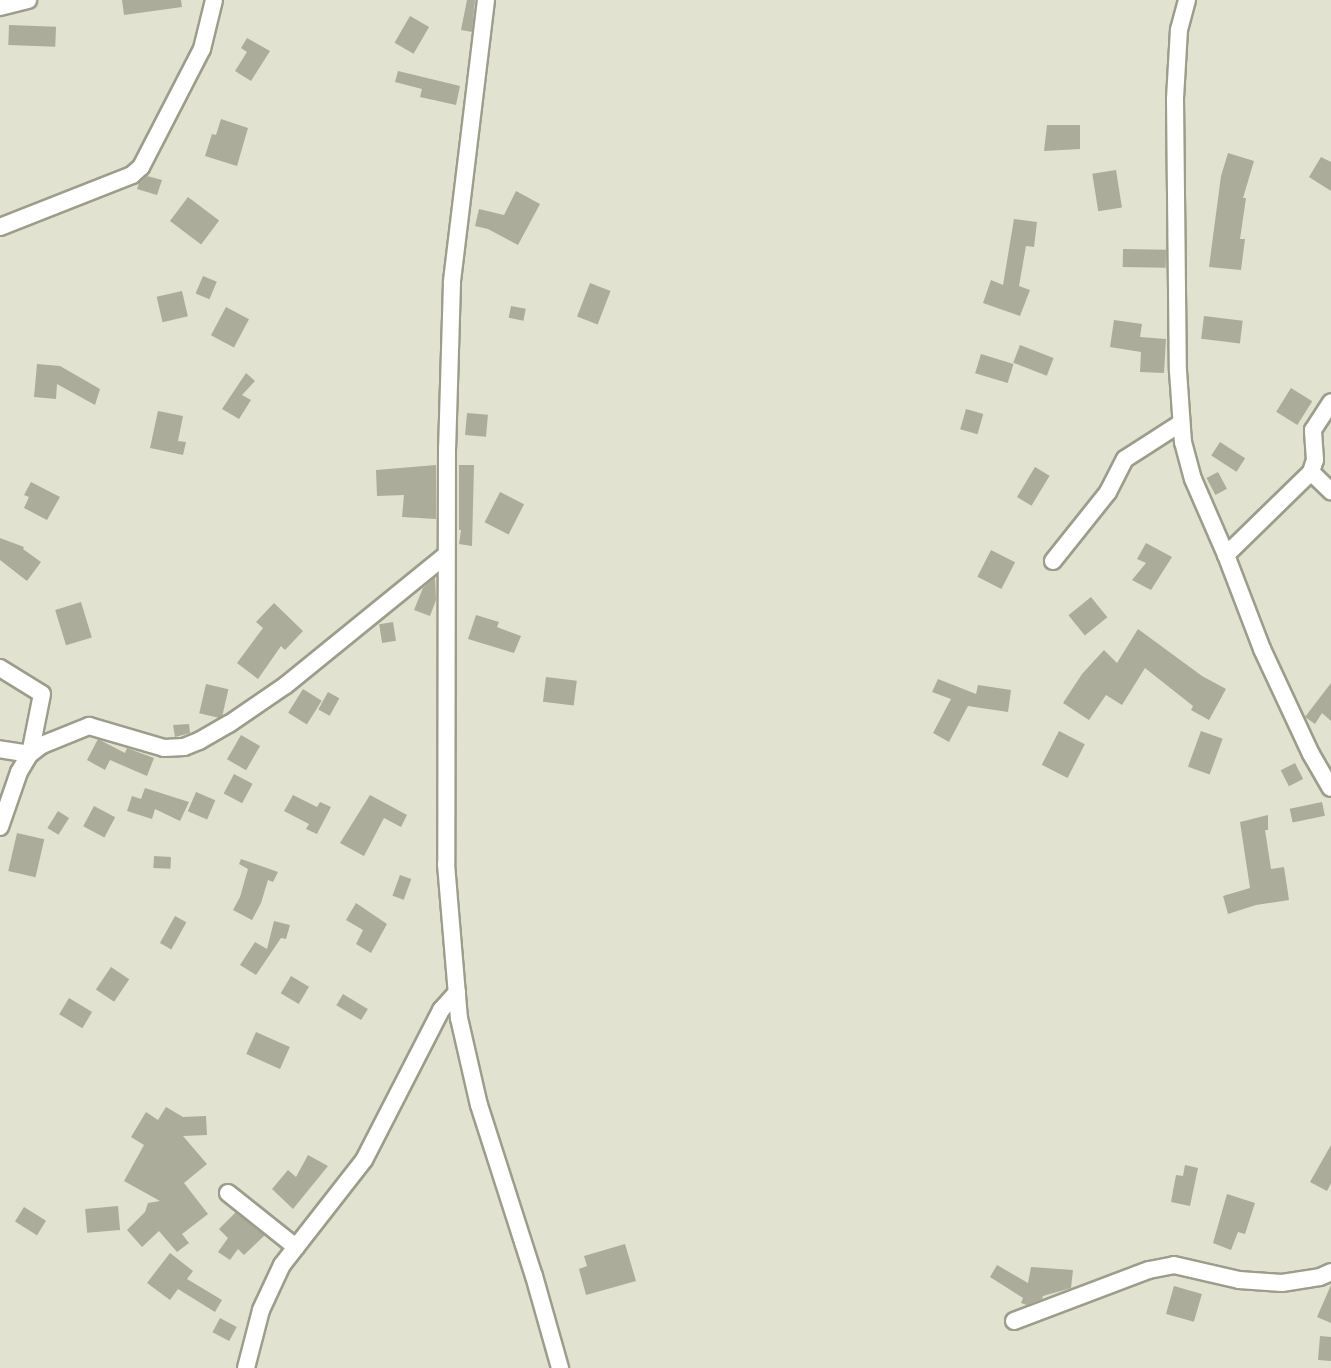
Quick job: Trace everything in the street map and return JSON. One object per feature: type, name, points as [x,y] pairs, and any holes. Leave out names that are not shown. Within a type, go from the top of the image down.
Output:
[{"type":"street","points":[[0,7],[28,0]]},
{"type":"street","points":[[0,227],[132,175],[141,167],[202,49],[214,0]]},
{"type":"street","points":[[486,0],[452,283],[446,555],[448,694],[446,864],[459,1018],[479,1105],[534,1276],[560,1368]]},
{"type":"street","points":[[1187,0],[1179,29],[1175,99],[1178,370],[1183,442],[1193,479],[1226,555],[1262,649],[1311,754],[1331,788]]},
{"type":"street","points":[[1226,555],[1311,472],[1316,460],[1313,430],[1331,402]]},
{"type":"street","points":[[1053,561],[1108,492],[1125,459],[1181,423]]},
{"type":"street","points":[[1311,472],[1331,491]]},
{"type":"street","points":[[0,748],[30,754],[42,745],[89,726],[164,748],[184,747],[199,741],[230,724],[286,685],[446,555]]},
{"type":"street","points":[[0,668],[42,694],[30,754],[19,772],[0,827]]},
{"type":"street","points":[[246,1368],[261,1310],[282,1265],[364,1160],[441,1010],[457,992]]},
{"type":"street","points":[[228,1193],[296,1247]]},
{"type":"street","points":[[1014,1321],[1149,1270],[1174,1265],[1239,1280],[1282,1283],[1320,1277],[1331,1272]]},
{"type":"building","points":[[122,0],[181,0],[182,7],[124,15]]},
{"type":"building","points":[[467,0],[475,0],[472,32],[461,30]]},
{"type":"building","points":[[410,16],[429,27],[414,54],[394,43]]},
{"type":"building","points":[[9,25],[56,27],[55,47],[8,45]]},
{"type":"building","points":[[247,38],[270,51],[251,81],[235,71],[247,52],[241,48]]},
{"type":"building","points":[[398,71],[460,86],[456,105],[420,97],[422,89],[395,82]]},
{"type":"building","points":[[221,119],[248,128],[237,166],[205,156],[212,134],[216,135]]},
{"type":"building","points":[[1047,125],[1080,125],[1080,149],[1044,151]]},
{"type":"building","points":[[1228,153],[1254,161],[1243,198],[1246,198],[1240,239],[1245,239],[1241,270],[1209,267],[1221,176]]},
{"type":"building","points":[[1321,157],[1331,162],[1331,191],[1309,177]]},
{"type":"building","points":[[1116,170],[1122,208],[1098,211],[1092,174]]},
{"type":"building","points":[[147,176],[162,180],[157,195],[137,189],[139,183]]},
{"type":"building","points":[[516,191],[540,204],[518,245],[488,229],[475,226],[479,209],[504,215]]},
{"type":"building","points":[[188,197],[219,220],[201,244],[170,221]]},
{"type":"building","points":[[1014,219],[1037,222],[1034,247],[1026,246],[1019,286],[1030,290],[1020,316],[983,303],[991,280],[1003,285]]},
{"type":"building","points":[[1123,249],[1166,250],[1166,268],[1123,267]]},
{"type":"building","points":[[203,276],[217,282],[209,299],[196,293]]},
{"type":"building","points":[[590,283],[611,291],[598,324],[577,317]]},
{"type":"building","points":[[182,291],[188,316],[163,322],[157,297]]},
{"type":"building","points":[[511,306],[526,309],[523,321],[509,318]]},
{"type":"building","points":[[226,307],[249,319],[234,347],[211,335]]},
{"type":"building","points":[[1204,316],[1243,321],[1240,344],[1201,339]]},
{"type":"building","points":[[1114,320],[1142,324],[1140,337],[1166,339],[1164,373],[1140,372],[1141,352],[1110,347]]},
{"type":"building","points":[[1020,345],[1054,358],[1047,376],[1013,363]]},
{"type":"building","points":[[981,354],[1014,364],[1008,383],[975,373]]},
{"type":"building","points":[[37,364],[60,366],[100,389],[95,405],[57,384],[56,399],[34,397]]},
{"type":"building","points":[[246,373],[255,381],[242,395],[251,400],[239,419],[222,409]]},
{"type":"building","points":[[1291,388],[1312,401],[1297,425],[1276,412]]},
{"type":"building","points":[[966,409],[983,414],[978,434],[960,429]]},
{"type":"building","points":[[158,411],[183,416],[178,441],[186,442],[183,455],[150,448]]},
{"type":"building","points":[[467,413],[488,415],[486,437],[465,435]]},
{"type":"building","points":[[1220,442],[1245,458],[1236,472],[1211,455]]},
{"type":"building","points":[[436,465],[436,519],[402,517],[404,495],[377,496],[376,470]]},
{"type":"building","points":[[459,465],[474,465],[472,546],[459,544],[461,530],[459,530]]},
{"type":"building","points":[[1035,467],[1050,476],[1032,506],[1017,497]]},
{"type":"building","points":[[1218,472],[1227,489],[1215,495],[1207,478]]},
{"type":"building","points":[[31,482],[60,497],[47,520],[24,508],[29,497],[24,495]]},
{"type":"building","points":[[500,492],[524,504],[509,535],[485,522]]},
{"type":"building","points":[[0,538],[24,547],[23,549],[41,562],[27,581],[0,560]]},
{"type":"building","points":[[1146,543],[1172,557],[1151,590],[1132,580],[1146,563],[1137,559]]},
{"type":"building","points":[[991,550],[1015,562],[1001,589],[977,577]]},
{"type":"building","points":[[435,577],[436,600],[430,616],[414,610],[423,588]]},
{"type":"building","points":[[1091,597],[1107,617],[1085,635],[1068,615]]},
{"type":"building","points":[[81,602],[92,637],[66,645],[55,610]]},
{"type":"building","points":[[274,603],[303,631],[285,650],[281,646],[258,679],[237,663],[263,628],[256,622]]},
{"type":"building","points":[[476,615],[499,622],[497,627],[521,636],[514,653],[468,639]]},
{"type":"building","points":[[393,622],[396,641],[382,643],[379,624]]},
{"type":"building","points":[[1138,629],[1202,676],[1226,689],[1209,720],[1191,710],[1193,706],[1145,668],[1122,705],[1106,695],[1089,720],[1063,703],[1082,674],[1104,650],[1117,663]]},
{"type":"building","points":[[546,677],[577,681],[574,706],[543,702]]},
{"type":"building","points":[[938,679],[976,694],[978,685],[1011,690],[1008,712],[968,706],[949,742],[933,733],[951,699],[932,692]]},
{"type":"building","points":[[1331,683],[1331,721],[1322,713],[1315,724],[1305,717]]},
{"type":"building","points":[[206,684],[228,689],[222,718],[199,713]]},
{"type":"building","points":[[303,689],[322,701],[307,724],[288,713]]},
{"type":"building","points":[[328,692],[339,698],[330,716],[318,709]]},
{"type":"building","points":[[189,724],[190,733],[175,737],[173,725]]},
{"type":"building","points":[[1059,731],[1085,744],[1068,778],[1042,765]]},
{"type":"building","points":[[1201,731],[1223,739],[1210,775],[1188,767]]},
{"type":"building","points":[[241,735],[260,746],[246,770],[227,759]]},
{"type":"building","points":[[98,739],[125,753],[127,748],[154,758],[147,776],[110,760],[105,770],[87,760]]},
{"type":"building","points":[[1295,763],[1303,779],[1289,786],[1281,770]]},
{"type":"building","points":[[234,774],[253,784],[242,803],[224,793]]},
{"type":"building","points":[[145,788],[189,802],[180,821],[155,809],[152,819],[127,811],[132,796],[141,799]]},
{"type":"building","points":[[196,792],[215,800],[207,820],[188,811]]},
{"type":"building","points":[[293,795],[317,807],[320,802],[331,807],[317,834],[306,829],[309,824],[284,811]]},
{"type":"building","points":[[370,795],[407,815],[401,827],[384,818],[364,856],[340,843]]},
{"type":"building","points":[[1322,802],[1325,816],[1293,823],[1290,809]]},
{"type":"building","points":[[94,806],[115,817],[104,838],[83,826]]},
{"type":"building","points":[[58,811],[69,818],[58,835],[47,828]]},
{"type":"building","points":[[1268,815],[1268,830],[1265,830],[1271,869],[1284,867],[1289,900],[1256,905],[1228,914],[1223,896],[1250,888],[1240,822]]},
{"type":"building","points":[[17,833],[44,839],[36,877],[8,871]]},
{"type":"building","points":[[154,856],[171,857],[170,869],[153,868]]},
{"type":"building","points":[[241,859],[278,872],[273,882],[268,880],[261,903],[252,920],[233,910],[240,897],[248,869],[239,864]]},
{"type":"building","points":[[400,875],[411,879],[404,900],[392,896]]},
{"type":"building","points":[[356,903],[387,924],[371,953],[356,944],[363,930],[346,920]]},
{"type":"building","points":[[175,916],[186,922],[171,949],[160,943]]},
{"type":"building","points":[[274,921],[290,925],[286,939],[281,938],[256,975],[240,965],[255,942],[267,949]]},
{"type":"building","points":[[111,967],[129,979],[114,1002],[96,989]]},
{"type":"building","points":[[291,976],[309,987],[299,1004],[281,993]]},
{"type":"building","points":[[343,994],[368,1009],[361,1020],[336,1005]]},
{"type":"building","points":[[69,998],[92,1012],[82,1028],[59,1014]]},
{"type":"building","points":[[256,1032],[290,1047],[280,1069],[246,1054]]},
{"type":"building","points":[[166,1107],[183,1117],[206,1116],[207,1135],[183,1136],[207,1164],[184,1183],[208,1214],[182,1234],[189,1243],[177,1252],[159,1231],[142,1247],[127,1230],[145,1212],[148,1203],[160,1201],[124,1181],[144,1145],[131,1137],[146,1112],[158,1120]]},
{"type":"building","points":[[1331,1145],[1331,1183],[1327,1191],[1310,1182]]},
{"type":"building","points":[[308,1155],[328,1166],[293,1209],[272,1189],[288,1170],[296,1177]]},
{"type":"building","points":[[1185,1165],[1198,1168],[1190,1206],[1171,1202],[1176,1175],[1183,1176]]},
{"type":"building","points":[[1227,1194],[1255,1203],[1245,1234],[1238,1232],[1231,1250],[1213,1243]]},
{"type":"building","points":[[118,1206],[120,1230],[87,1233],[85,1209]]},
{"type":"building","points":[[24,1207],[46,1221],[37,1235],[15,1221]]},
{"type":"building","points":[[236,1212],[265,1235],[244,1255],[238,1249],[230,1260],[218,1252],[228,1238],[219,1229]]},
{"type":"building","points":[[625,1244],[636,1281],[586,1295],[579,1269],[587,1266],[584,1256]]},
{"type":"building","points":[[170,1253],[193,1271],[187,1279],[222,1300],[215,1312],[178,1289],[170,1300],[147,1283]]},
{"type":"building","points":[[997,1265],[1028,1283],[1031,1267],[1073,1270],[1071,1288],[1043,1296],[1042,1299],[1027,1305],[1021,1303],[1023,1298],[990,1277]]},
{"type":"building","points":[[1331,1285],[1331,1323],[1317,1317]]},
{"type":"building","points":[[1174,1286],[1202,1294],[1194,1322],[1166,1314]]},
{"type":"building","points":[[220,1318],[237,1327],[229,1341],[212,1332]]},
{"type":"building","points":[[1320,1336],[1331,1337],[1331,1361],[1318,1360]]}]
